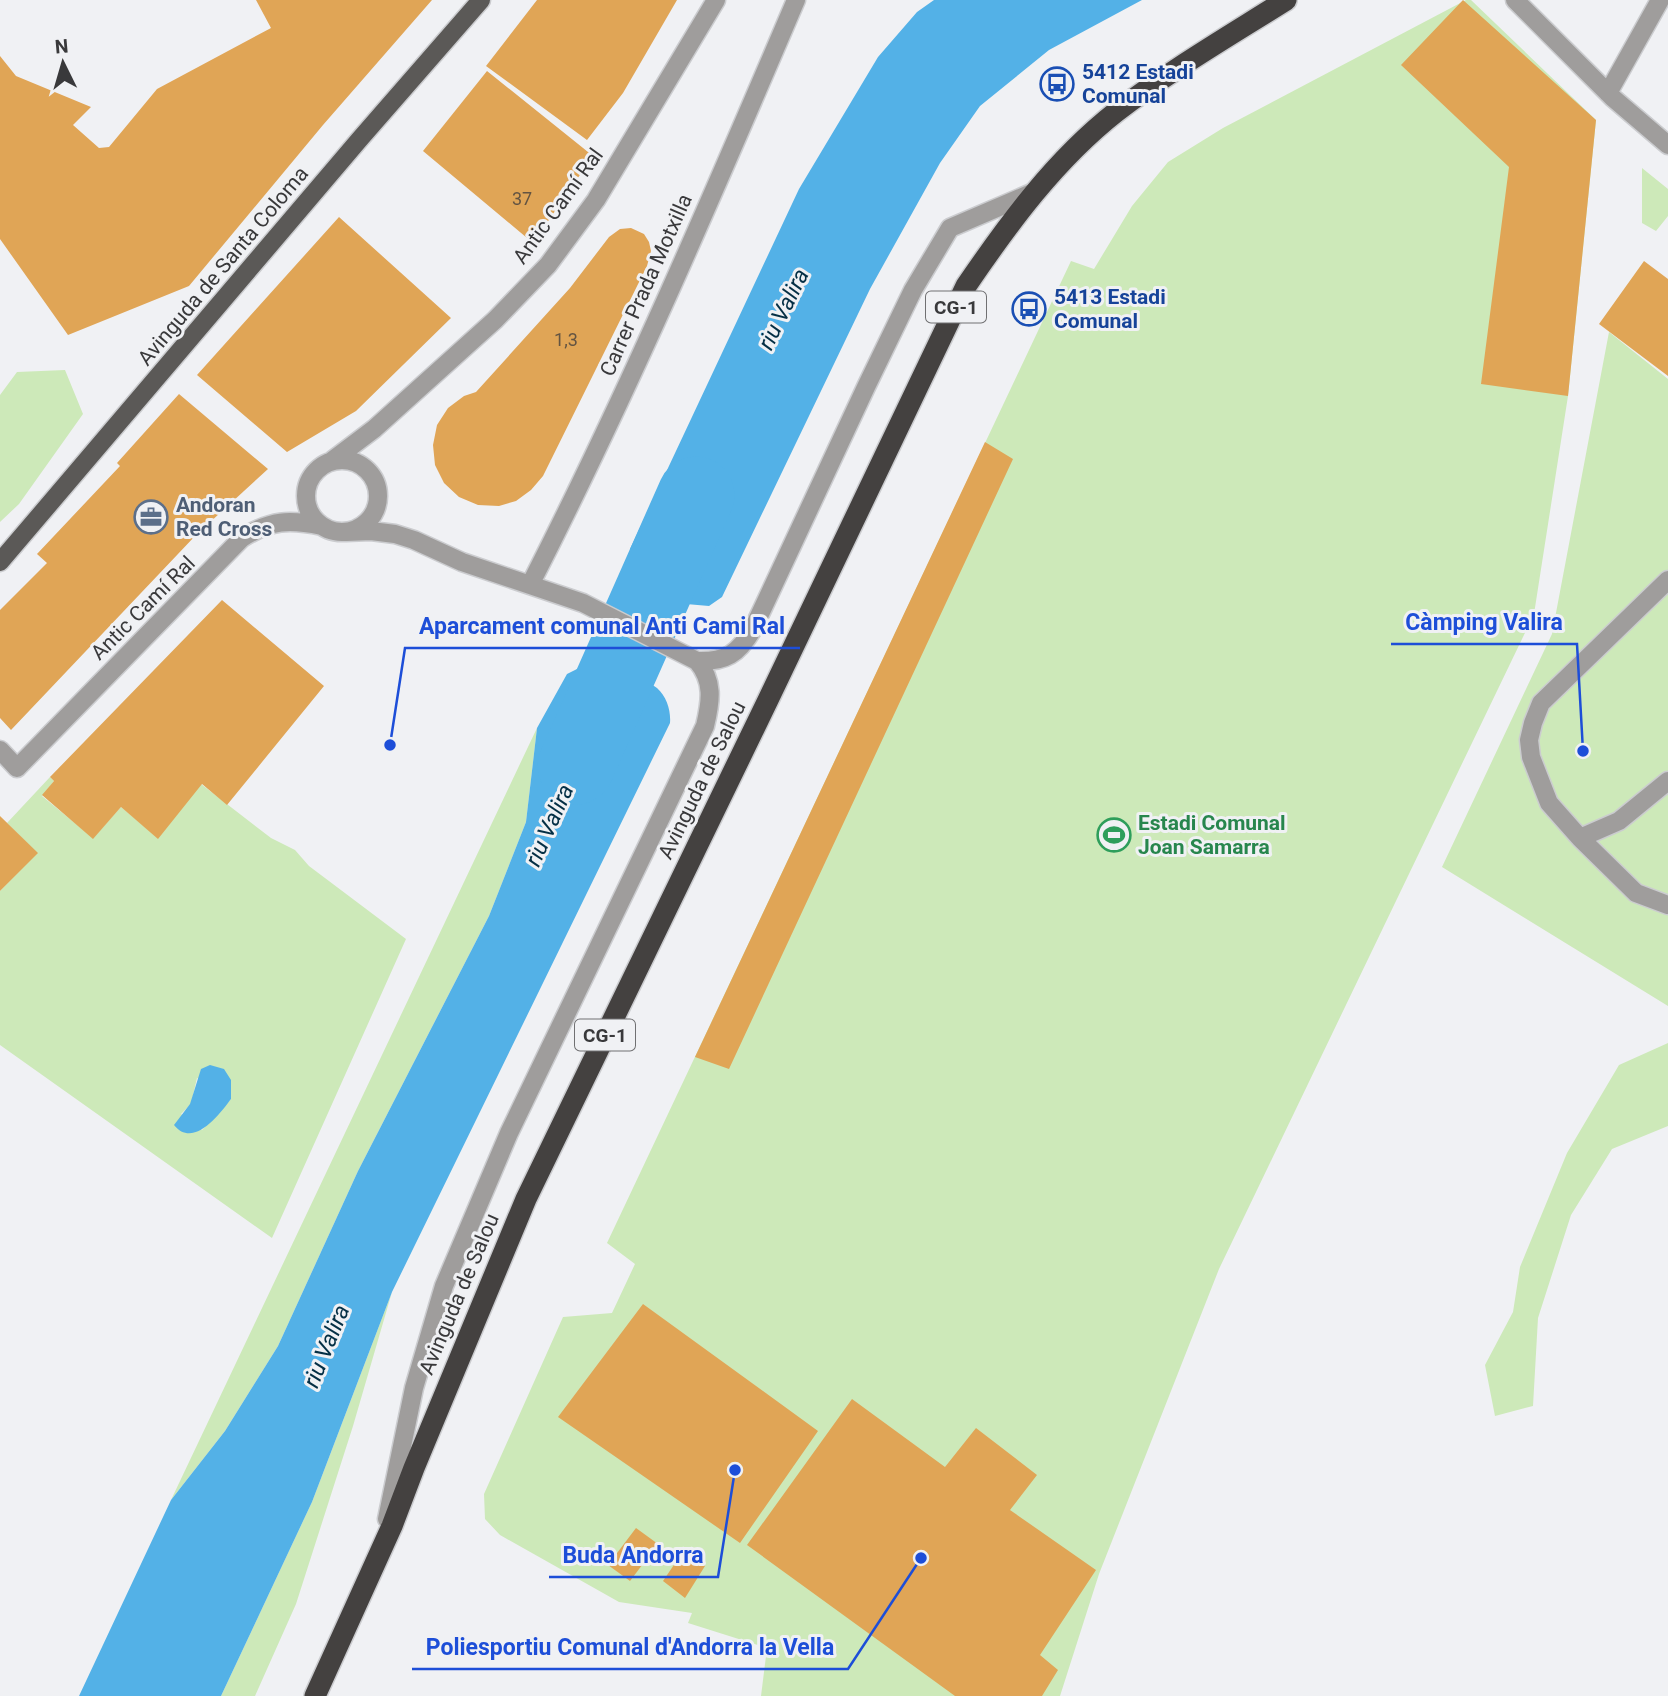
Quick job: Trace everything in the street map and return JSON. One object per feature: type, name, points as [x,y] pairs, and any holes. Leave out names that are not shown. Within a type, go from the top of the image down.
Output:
[{"type":"highway","name":"Avinguda de Salou","points":[[315,1696],[381,1550],[514,1224],[966,286],[1034,192],[1116,112],[1286,0]]},
{"type":"main road","name":"Avinguda de Santa Coloma","points":[[0,562],[481,0]]},
{"type":"street","name":"Antic Camí Ral","points":[[333,460],[374,429],[495,320],[548,265],[596,200],[716,0]]},
{"type":"street","name":"Carrer Prada Motxilla","points":[[530,585],[567,512],[729,158],[796,0]]},
{"type":"street","points":[[1516,0],[1608,93],[1667,143]]},
{"type":"street","points":[[1608,93],[1660,0]]},
{"type":"street","points":[[697,661],[715,662],[742,648],[913,290],[950,228],[1034,192]]},
{"type":"street","points":[[346,532],[358,529],[375,511],[377,488],[373,478],[356,463],[333,460],[314,472],[305,494],[306,507],[312,518],[321,526],[333,532],[346,532],[370,531],[395,534],[463,562],[583,603],[697,661],[705,670],[710,684],[711,702],[705,726],[509,1133],[444,1286],[414,1388],[381,1550]]},
{"type":"street","name":"Antic Camí Ral","points":[[0,750],[17,768],[243,538],[257,529],[278,522],[299,521],[321,526]]},
{"type":"street","points":[[1668,580],[1541,703],[1529,740],[1531,757],[1549,803],[1636,893],[1668,905]]},
{"type":"street","points":[[1580,838],[1619,821],[1668,781]]},
{"type":"green space","name":"Estadi Comunal Joan Samarra","points":[[1466,0],[1471,0],[1596,120],[1568,396],[1534,614],[1219,1269],[1099,1574],[1060,1696],[761,1696],[767,1648],[688,1623],[692,1613],[619,1602],[500,1535],[485,1519],[484,1494],[563,1317],[612,1313],[635,1264],[607,1243],[1071,261],[1094,269],[1132,206],[1168,162],[1223,128]]},
{"type":"green space","points":[[1642,168],[1668,189],[1668,216],[1656,231],[1642,223]]},
{"type":"green space","points":[[1609,332],[1668,379],[1668,1006],[1442,867],[1552,634]]},
{"type":"green space","points":[[65,370],[83,414],[19,504],[0,522],[0,395],[17,372]]},
{"type":"green space","points":[[537,728],[526,822],[489,916],[358,1171],[278,1346],[225,1431],[171,1500]]},
{"type":"green space","points":[[50,777],[54,781],[42,796],[93,838],[121,807],[158,838],[201,784],[271,838],[295,850],[309,866],[406,939],[272,1238],[0,1045],[0,891],[37,853],[7,823]],"holes":[[[197,1078],[231,1099],[202,1130],[181,1114],[191,1104]]]},
{"type":"green space","points":[[1668,1043],[1668,1126],[1612,1149],[1571,1215],[1538,1318],[1533,1406],[1495,1416],[1485,1365],[1513,1312],[1520,1267],[1567,1153],[1619,1065]]},
{"type":"green space","points":[[392,1292],[353,1426],[296,1604],[255,1696],[221,1696],[312,1502]]},
{"type":"water","points":[[934,0],[1142,0],[1049,50],[980,106],[940,163],[870,289],[722,597],[709,606],[663,602],[640,581],[630,564],[630,549],[799,189],[878,57],[917,12]]},
{"type":"water","points":[[589,663],[624,672],[657,688],[668,704],[670,723],[392,1292],[312,1502],[221,1696],[79,1696],[171,1500],[225,1431],[278,1346],[358,1171],[489,916],[526,822],[537,728],[567,674]]},
{"type":"water","points":[[210,1065],[224,1069],[231,1080],[231,1099],[205,1127],[197,1132],[181,1131],[174,1125],[190,1104],[201,1069]]},
{"type":"building","points":[[256,0],[432,0],[323,125],[189,286],[68,335],[0,239],[0,56],[16,76],[91,107],[73,125],[99,148],[109,147],[157,89],[271,28]]},
{"type":"building","points":[[537,0],[677,0],[623,93],[587,140],[486,66]]},
{"type":"building","points":[[1463,0],[1596,120],[1568,396],[1481,384],[1509,167],[1401,65]]},
{"type":"building","points":[[487,71],[593,156],[533,243],[423,151]]},
{"type":"building","points":[[339,217],[451,318],[356,411],[287,452],[197,375]]},
{"type":"building","points":[[631,228],[644,234],[649,242],[651,251],[647,266],[543,476],[531,490],[516,501],[499,506],[478,505],[459,497],[444,483],[435,465],[433,445],[437,425],[448,408],[464,396],[476,392],[570,288],[609,237],[620,229]]},
{"type":"building","points":[[1644,261],[1668,279],[1668,376],[1599,324]]},
{"type":"building","points":[[179,394],[268,469],[196,535],[11,730],[0,718],[0,610],[47,563],[37,554],[120,466],[117,463]]},
{"type":"building","points":[[985,442],[1013,459],[729,1069],[695,1057]]},
{"type":"building","points":[[222,600],[324,686],[227,805],[202,784],[158,839],[121,807],[93,839],[42,795],[54,781],[50,777]]},
{"type":"building","points":[[0,816],[38,853],[0,891]]},
{"type":"building","points":[[643,1304],[818,1431],[740,1543],[558,1417]]},
{"type":"building","points":[[852,1399],[945,1467],[976,1428],[1037,1475],[1010,1510],[1096,1570],[1040,1655],[1058,1670],[1042,1696],[955,1696],[747,1545]]},
{"type":"building","points":[[636,1528],[658,1544],[630,1581],[608,1565]]},
{"type":"building","points":[[684,1550],[705,1566],[685,1598],[663,1581]]},
{"type":"waterway","name":"riu Valira","points":[[576,766],[696,495]]},
{"type":"place","name":"5412 Estadi Comunal","points":[[1057,84]]},
{"type":"place","name":"5413 Estadi Comunal","points":[[1029,309]]},
{"type":"place","name":"Andoran Red Cross","points":[[151,517]]},
{"type":"place","name":"Aparcament comunal Anti Cami Ral","points":[[390,745]]},
{"type":"place","name":"Càmping Valira","points":[[1583,751]]},
{"type":"place","name":"Estadi Comunal Joan Samarra","points":[[1114,835]]},
{"type":"place","name":"Buda Andorra","points":[[735,1470]]},
{"type":"place","name":"Poliesportiu Comunal d'Andorra la Vella","points":[[921,1558]]}]
